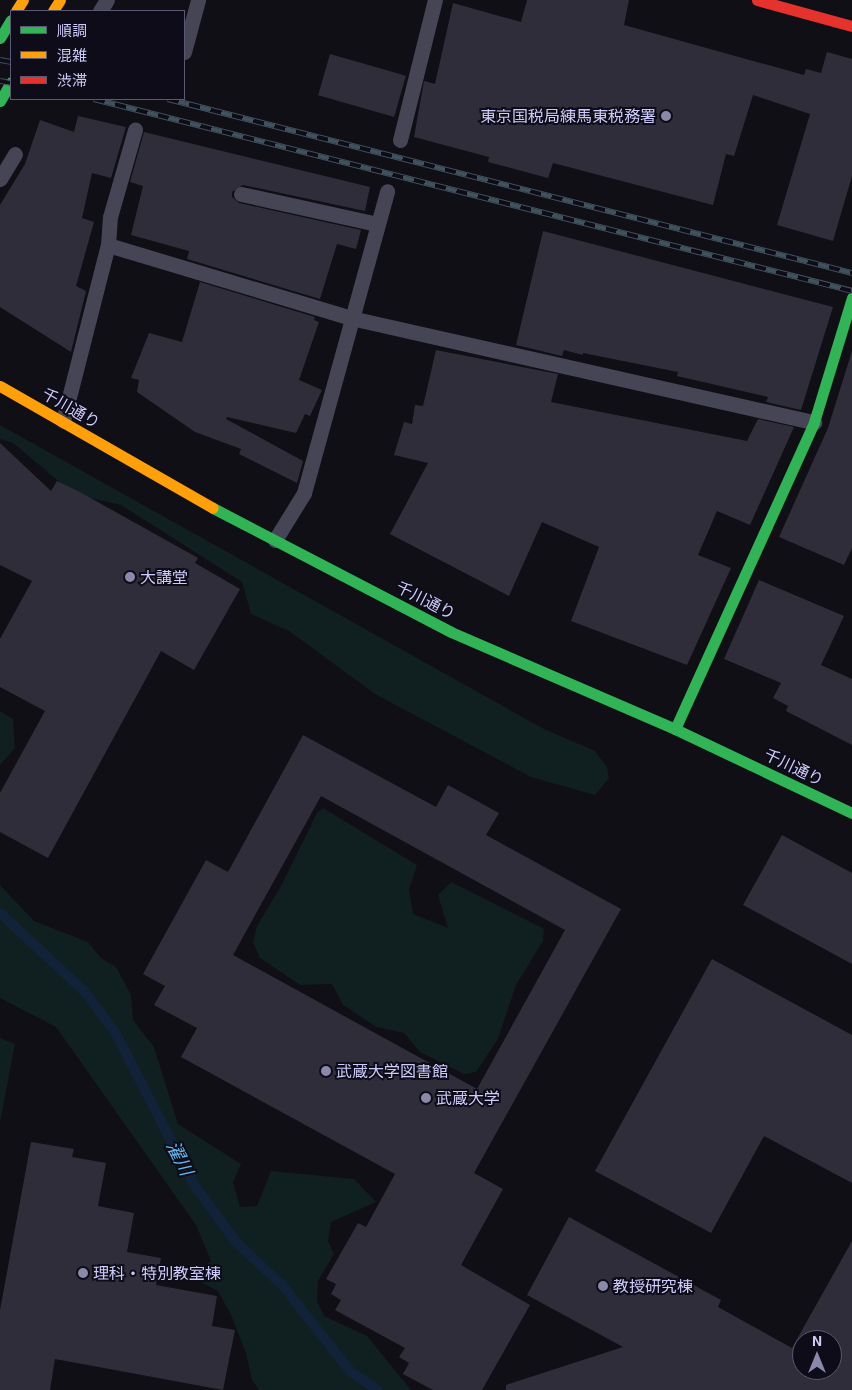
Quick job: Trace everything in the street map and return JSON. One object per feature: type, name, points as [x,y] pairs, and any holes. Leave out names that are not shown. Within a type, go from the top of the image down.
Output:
[{"type":"main road","points":[[757,0],[852,26]]},
{"type":"main road","points":[[0,38],[10,22]]},
{"type":"main road","points":[[0,101],[10,84]]},
{"type":"main road","points":[[675,729],[814,422],[852,298]]},
{"type":"main road","name":"千川通り","points":[[0,386],[224,515],[451,632],[675,729],[852,813]]},
{"type":"lane","points":[[185,48],[198,0]]},
{"type":"lane","points":[[400,140],[436,0]]},
{"type":"lane","points":[[63,421],[108,245],[110,217],[135,130]]},
{"type":"lane","points":[[0,179],[15,154]]},
{"type":"lane","points":[[275,540],[304,493],[387,190]]},
{"type":"lane","points":[[241,194],[378,224]]},
{"type":"lane","points":[[108,245],[351,318],[814,422]]},
{"type":"shaded area","points":[[0,425],[544,729],[595,751],[607,767],[609,778],[595,795],[531,777],[375,694],[289,631],[251,614],[242,582],[121,505],[74,494],[13,443],[0,439]]},
{"type":"shaded area","points":[[0,711],[13,719],[15,748],[0,765]]},
{"type":"shaded area","points":[[323,808],[417,865],[409,890],[413,914],[448,928],[438,895],[451,882],[544,929],[543,941],[516,985],[498,1039],[476,1072],[464,1074],[420,1052],[404,1033],[376,1027],[343,1005],[332,984],[300,985],[260,958],[253,942],[257,926],[281,886],[317,813]]},
{"type":"shaded area","points":[[0,885],[34,921],[88,942],[101,958],[116,967],[131,995],[133,1020],[154,1047],[178,1124],[241,1164],[233,1182],[240,1207],[257,1206],[271,1171],[354,1179],[376,1202],[331,1222],[328,1241],[334,1254],[318,1281],[317,1301],[324,1316],[367,1336],[411,1390],[259,1390],[252,1380],[246,1353],[231,1315],[218,1291],[190,1276],[211,1261],[196,1225],[56,1027],[0,998]]},
{"type":"shaded area","points":[[0,1038],[15,1044],[0,1123]]},
{"type":"building","points":[[527,0],[629,0],[624,25],[804,75],[806,69],[821,73],[827,52],[852,59],[852,176],[833,241],[777,225],[810,114],[753,95],[734,156],[726,154],[713,205],[553,163],[548,178],[488,162],[489,157],[414,137],[424,81],[435,84],[453,3],[521,22]]},
{"type":"building","points":[[330,54],[406,76],[394,117],[318,95]]},
{"type":"building","points":[[78,116],[126,127],[111,178],[92,173],[82,218],[94,222],[76,286],[86,291],[71,352],[0,307],[0,205],[25,164],[40,120],[74,132]]},
{"type":"building","points":[[144,132],[370,187],[365,211],[243,185],[232,192],[232,197],[239,203],[361,230],[356,249],[337,244],[320,299],[187,259],[189,251],[131,235],[143,186],[130,182]]},
{"type":"building","points":[[543,231],[833,307],[801,410],[766,402],[768,397],[677,376],[678,372],[564,350],[562,356],[516,345]]},
{"type":"building","points":[[200,282],[315,317],[314,320],[319,322],[299,380],[322,390],[310,416],[305,414],[296,433],[227,417],[226,419],[303,461],[297,483],[239,454],[241,449],[195,432],[137,392],[139,380],[131,378],[149,333],[182,342]]},
{"type":"building","points":[[436,350],[558,374],[551,402],[747,441],[758,419],[794,427],[750,525],[717,511],[698,555],[731,568],[687,665],[571,621],[599,547],[542,522],[509,596],[390,534],[428,463],[394,455],[404,422],[412,424],[415,405],[423,406]]},
{"type":"building","points":[[852,351],[852,548],[844,565],[779,537],[828,428]]},
{"type":"building","points":[[0,443],[51,491],[57,481],[78,491],[198,558],[195,563],[240,589],[194,670],[161,651],[48,858],[0,832],[0,793],[45,711],[0,687],[0,639],[32,581],[0,565]]},
{"type":"building","points":[[759,580],[844,616],[821,665],[852,679],[852,745],[786,711],[788,706],[773,698],[781,683],[724,659]]},
{"type":"building","points":[[303,735],[436,807],[448,785],[499,813],[486,835],[621,909],[474,1173],[503,1189],[461,1265],[530,1305],[482,1390],[433,1390],[403,1374],[409,1363],[399,1357],[405,1348],[335,1310],[341,1300],[331,1294],[336,1284],[326,1279],[358,1223],[366,1227],[395,1174],[181,1057],[197,1028],[154,1005],[165,986],[143,974],[206,860],[228,872]],"holes":[[[321,796],[565,930],[477,1089],[233,955]]]},
{"type":"building","points":[[782,835],[852,873],[852,964],[743,905]]},
{"type":"building","points":[[712,959],[852,1035],[852,1183],[764,1136],[711,1233],[595,1171]]},
{"type":"building","name":"理科・特別教室棟","points":[[31,1142],[74,1149],[72,1157],[106,1163],[98,1206],[134,1213],[127,1252],[161,1258],[156,1285],[217,1296],[212,1326],[235,1330],[223,1390],[55,1359],[50,1390],[0,1390],[0,1310]]},
{"type":"building","points":[[569,1217],[721,1300],[718,1307],[792,1348],[792,1380],[842,1380],[842,1330],[802,1330],[852,1241],[852,1390],[506,1390],[506,1385],[623,1347],[527,1295]]},
{"type":"waterway","name":"濯川","points":[[0,913],[84,991],[115,1032],[193,1183],[236,1242],[283,1286],[351,1372],[378,1390]]},
{"type":"railway","points":[[0,60],[10,62]]},
{"type":"railway","points":[[0,81],[10,83]]},
{"type":"railway","points":[[98,100],[852,291]]},
{"type":"railway","points":[[172,100],[852,273]]},
{"type":"traffic: fast","points":[[0,38],[10,22]]},
{"type":"traffic: fast","points":[[0,101],[10,84]]},
{"type":"traffic: fast","points":[[675,729],[814,422],[852,298]]},
{"type":"traffic: fast","points":[[213,508],[451,632],[675,729],[852,813]]},
{"type":"traffic: slow","points":[[17,10],[23,0]]},
{"type":"traffic: slow","points":[[54,10],[60,0]]},
{"type":"traffic: slow","points":[[0,386],[213,508]]},
{"type":"traffic: jam","points":[[757,0],[852,26]]},
{"type":"place","name":"東京国税局練馬東税務署","points":[[666,116]]},
{"type":"place","name":"大講堂","points":[[130,577]]},
{"type":"place","name":"武蔵大学図書館","points":[[326,1071]]},
{"type":"place","name":"武蔵大学","points":[[426,1098]]},
{"type":"place","name":"理科・特別教室棟","points":[[83,1273]]},
{"type":"place","name":"教授研究棟","points":[[603,1286]]}]
